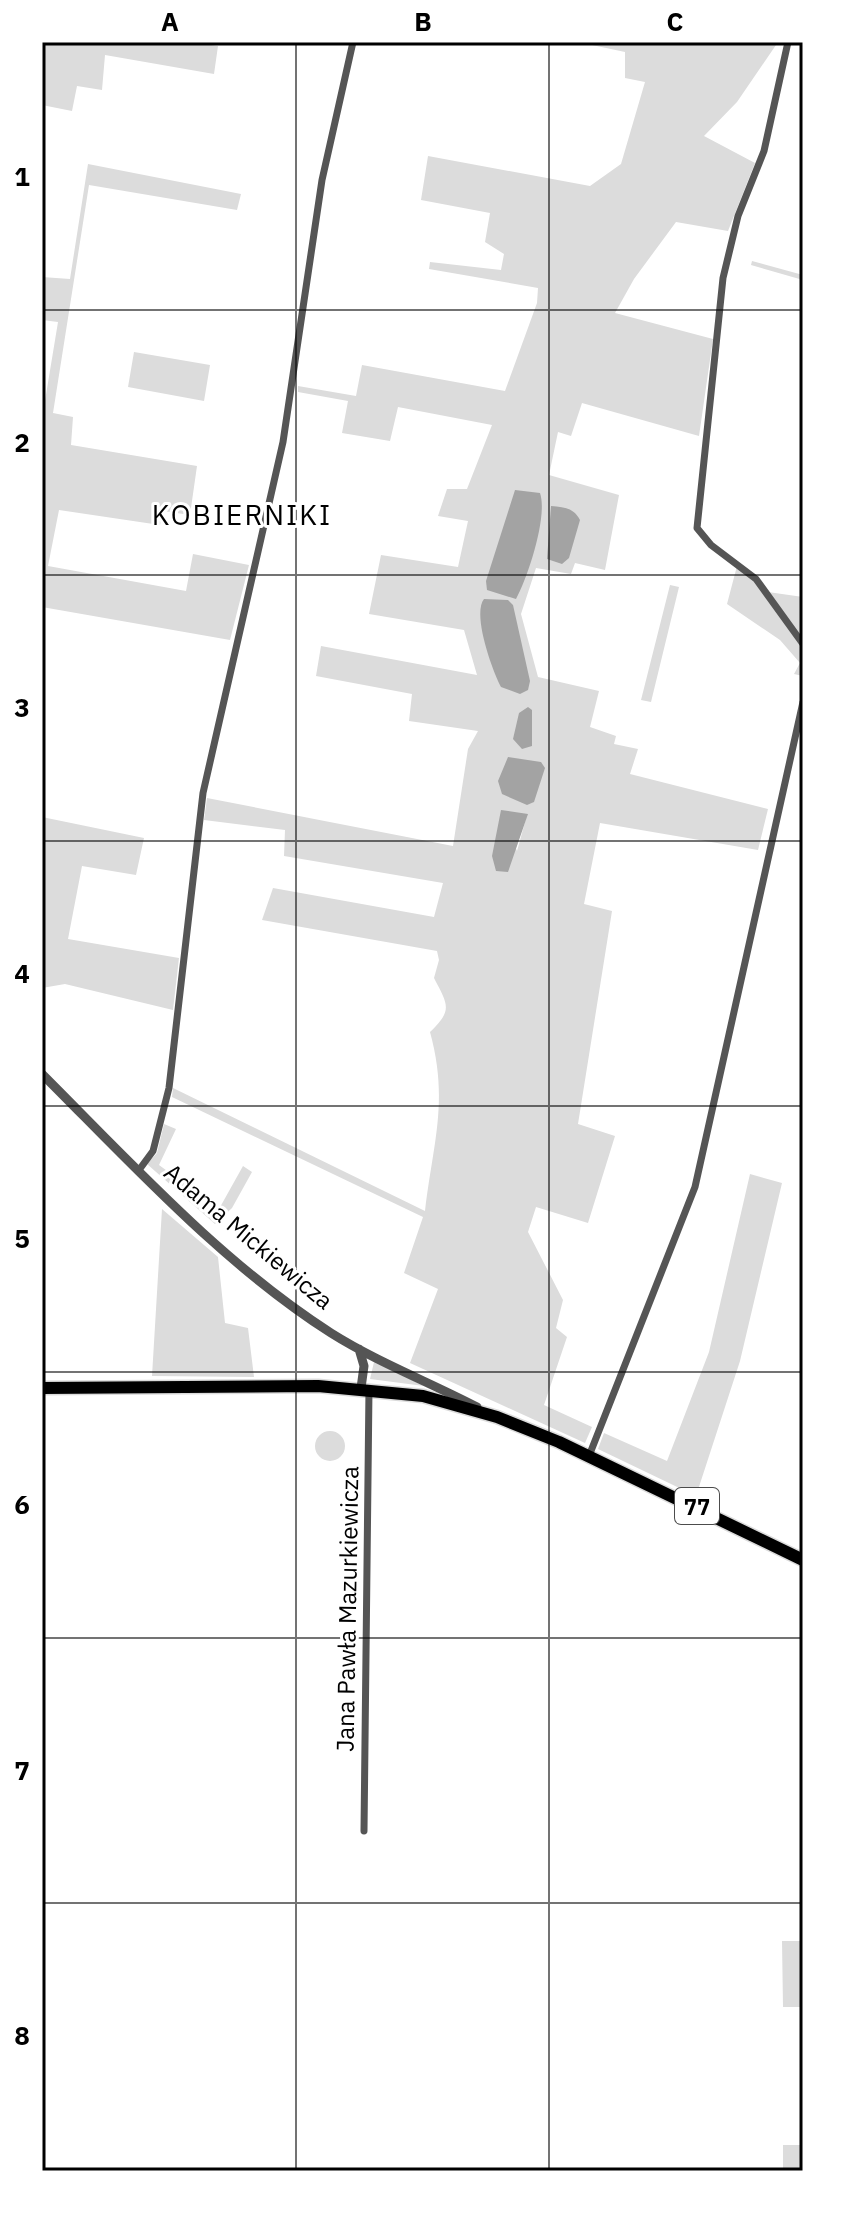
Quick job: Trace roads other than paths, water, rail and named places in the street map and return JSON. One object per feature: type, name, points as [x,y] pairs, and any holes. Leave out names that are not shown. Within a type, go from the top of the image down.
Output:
[{"type":"main road","name":"77","points":[[42,1388],[365,1388]]},
{"type":"main road","name":"Adama Mickiewicza","points":[[365,1388],[423,1396],[497,1417],[589,1456],[803,1560]]},
{"type":"street","points":[[139,1170],[153,1151],[167,1099],[203,793],[283,442],[322,180],[353,42]]},
{"type":"street","points":[[788,42],[764,151],[738,216],[723,278],[697,528],[711,545],[756,579],[803,644]]},
{"type":"street","points":[[589,1456],[695,1187],[803,702]]},
{"type":"street","name":"Adama Mickiewicza","points":[[42,1074],[139,1170],[274,1290],[359,1349],[497,1417]]},
{"type":"street","points":[[359,1349],[365,1388]]},
{"type":"street","name":"Jana Pawła Mazurkiewicza","points":[[364,1831],[365,1388]]},
{"type":"district","name":"KOBIERNIKI","points":[[242,514]]}]
